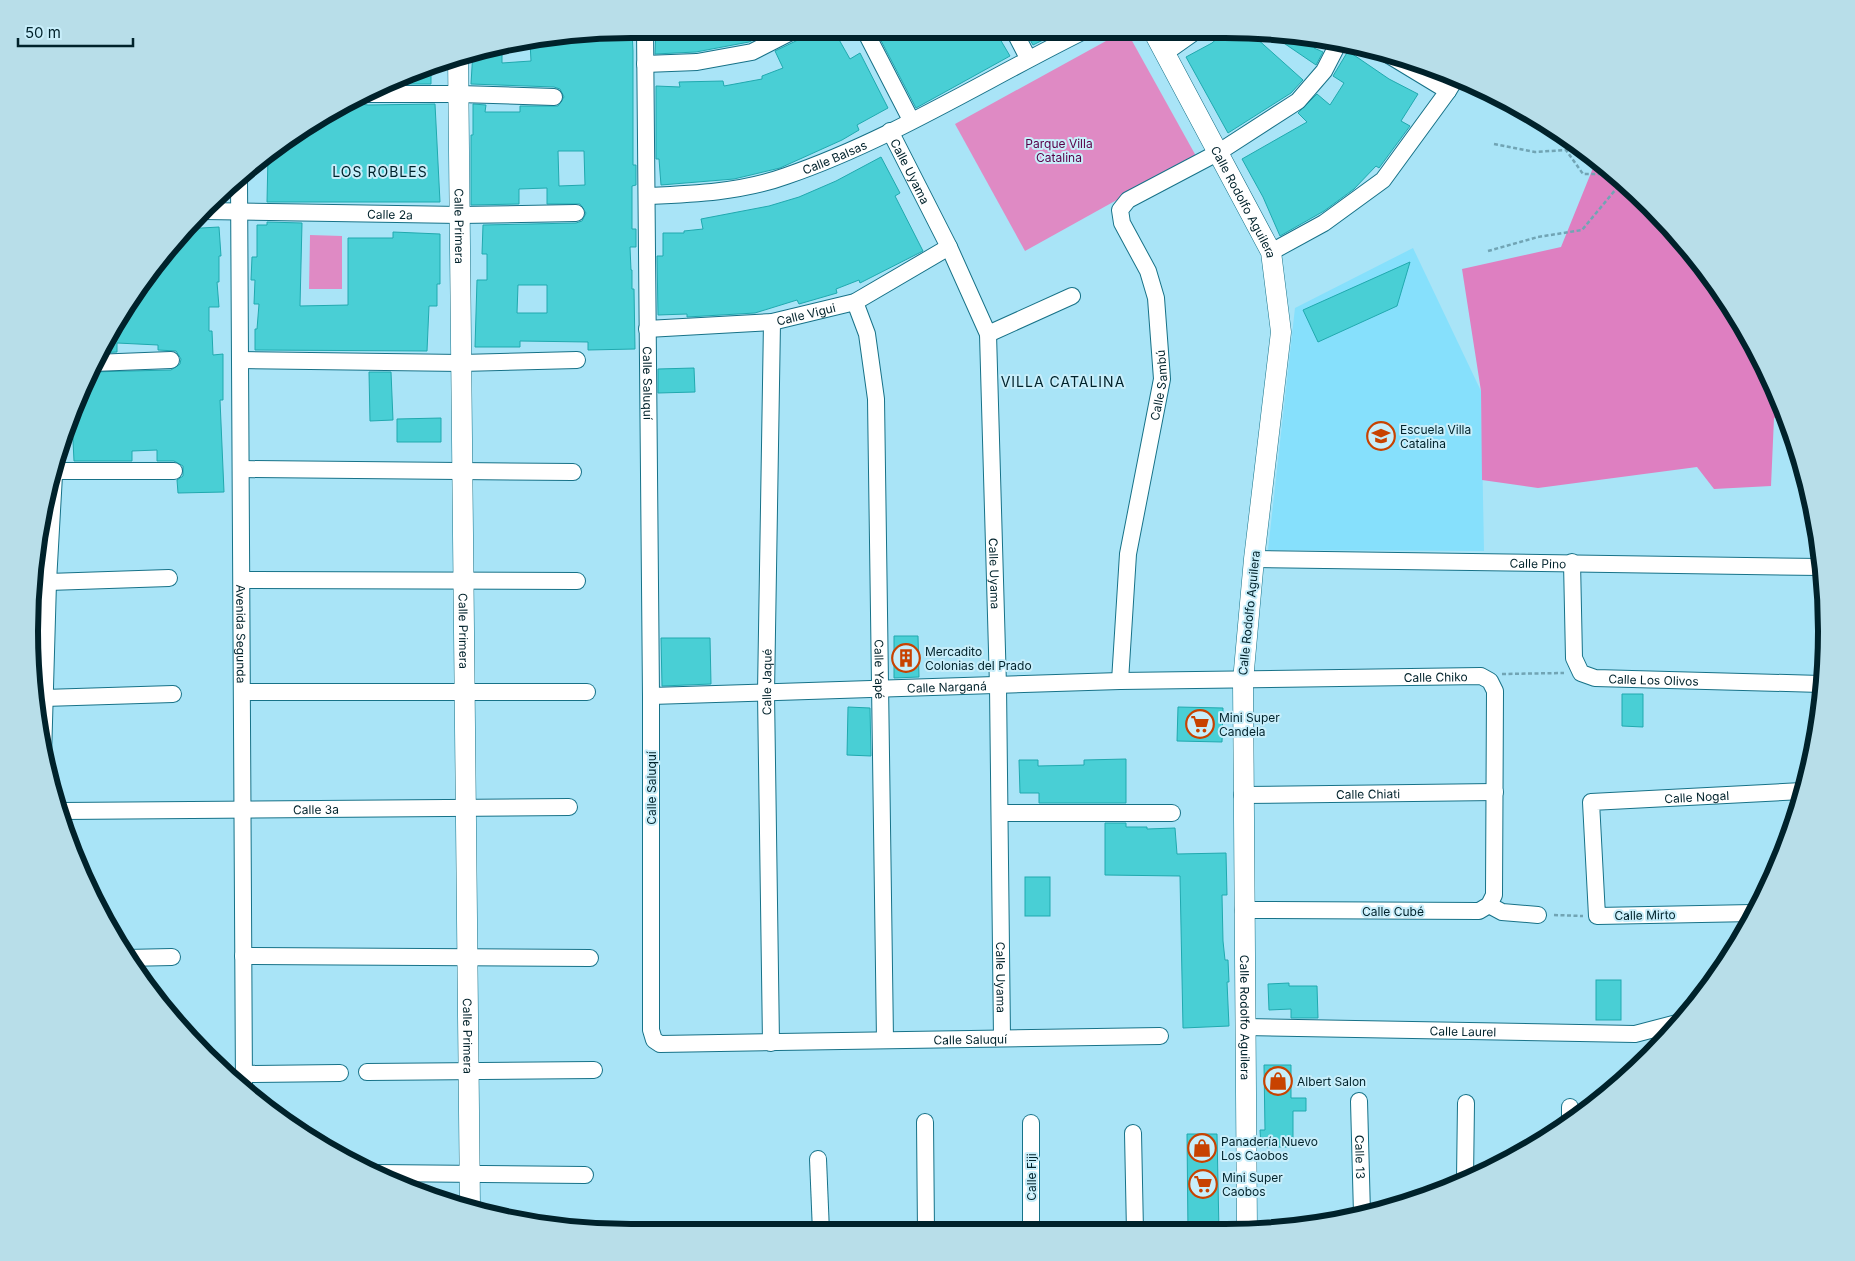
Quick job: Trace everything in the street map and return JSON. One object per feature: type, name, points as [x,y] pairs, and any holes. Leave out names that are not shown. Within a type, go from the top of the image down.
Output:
[{"type":"street","name":"Calle Saluquí","points":[[645,38],[651,696],[651,1030],[654,1040],[660,1044],[1160,1036]]},
{"type":"street","points":[[646,64],[697,62],[752,52],[779,38]]},
{"type":"street","points":[[869,38],[912,120]]},
{"type":"street","points":[[1018,38],[1028,58]]},
{"type":"street","name":"Calle Balsas","points":[[648,196],[717,192],[784,177],[840,155],[890,131],[1069,38]]},
{"type":"street","name":"Calle Rodolfo Aguilera","points":[[1157,38],[1219,152],[1270,252],[1281,332],[1254,559],[1243,681],[1242,795],[1247,1223]]},
{"type":"street","points":[[1165,53],[1186,38]]},
{"type":"street","points":[[1219,152],[1298,101],[1324,71],[1336,48]]},
{"type":"street","name":"Calle Primera","points":[[458,64],[470,1201]]},
{"type":"street","points":[[1270,252],[1324,223],[1383,180],[1452,84]]},
{"type":"street","points":[[379,94],[554,97]]},
{"type":"street","name":"Calle Uyama","points":[[890,131],[949,247],[988,334],[998,686],[1002,1038]]},
{"type":"street","name":"Calle Sambú","points":[[1120,682],[1128,554],[1162,378],[1156,298],[1148,271],[1122,224],[1120,210],[1128,200],[1219,152]]},
{"type":"street","name":"Avenida Segunda","points":[[239,186],[244,1079]]},
{"type":"street","name":"Calle 2a","points":[[211,211],[460,215],[576,213]]},
{"type":"street","name":"Calle Vigui","points":[[647,329],[772,322],[855,302],[949,247]]},
{"type":"street","points":[[988,334],[1072,296]]},
{"type":"street","name":"Calle Yapé","points":[[855,302],[867,334],[876,399],[882,690],[885,1040]]},
{"type":"street","name":"Calle Jaqué","points":[[771,1043],[766,693],[772,322]]},
{"type":"street","points":[[102,363],[171,360]]},
{"type":"street","points":[[241,360],[461,363],[577,360]]},
{"type":"street","points":[[241,469],[573,472]]},
{"type":"street","points":[[60,471],[174,471]]},
{"type":"street","points":[[44,713],[53,500]]},
{"type":"street","name":"Calle Pino","points":[[1254,559],[1813,567]]},
{"type":"street","points":[[1572,562],[1574,658],[1580,673]]},
{"type":"street","points":[[48,582],[169,578]]},
{"type":"street","points":[[242,580],[577,581]]},
{"type":"street","name":"Calle Los Olivos","points":[[1580,673],[1595,678],[1814,684]]},
{"type":"street","name":"Calle Chiko","points":[[1243,681],[1481,676],[1490,681]]},
{"type":"street","name":"Calle Narganá","points":[[651,696],[1120,682],[1243,681]]},
{"type":"street","points":[[1490,681],[1495,691],[1495,792],[1494,895],[1489,905],[1502,912],[1538,915]]},
{"type":"street","points":[[243,692],[588,692]]},
{"type":"street","points":[[44,698],[172,694]]},
{"type":"street","name":"Calle Nogal","points":[[1597,916],[1591,802],[1795,791]]},
{"type":"street","name":"Calle Chiati","points":[[1242,795],[1495,792]]},
{"type":"street","name":"Calle 3a","points":[[66,811],[466,806],[569,807]]},
{"type":"street","points":[[1000,813],[1172,813]]},
{"type":"street","name":"Calle Cubé","points":[[1243,910],[1479,911],[1489,905]]},
{"type":"street","name":"Calle Mirto","points":[[1597,916],[1746,912]]},
{"type":"street","points":[[243,956],[590,958]]},
{"type":"street","points":[[136,958],[172,957]]},
{"type":"street","name":"Calle Laurel","points":[[1245,1027],[1635,1034],[1666,1026]]},
{"type":"street","points":[[367,1072],[594,1070]]},
{"type":"street","points":[[246,1081],[340,1073]]},
{"type":"street","name":"Calle 13","points":[[1359,1101],[1362,1207]]},
{"type":"street","points":[[1466,1103],[1466,1171]]},
{"type":"street","points":[[925,1122],[926,1224]]},
{"type":"street","name":"Calle Fiji","points":[[1031,1123],[1031,1224]]},
{"type":"street","points":[[1133,1133],[1135,1224]]},
{"type":"street","points":[[818,1159],[821,1224]]},
{"type":"street","points":[[393,1173],[585,1175]]},
{"type":"path","points":[[1494,144],[1535,152],[1566,150],[1583,174],[1602,174]]},
{"type":"path","points":[[1488,251],[1538,237],[1582,230],[1617,187]]},
{"type":"path","points":[[1490,681],[1503,673],[1580,673]]},
{"type":"path","name":"Calle Mirto","points":[[1538,915],[1597,916]]},
{"type":"shaded area","points":[[1593,167],[1644,211],[1670,240],[1718,301],[1756,368],[1772,404],[1777,417],[1774,418],[1771,486],[1714,489],[1697,467],[1538,488],[1482,480],[1481,391],[1462,269],[1561,247]]},
{"type":"shaded area","name":"Escuela Villa Catalina","points":[[1413,248],[1481,391],[1484,551],[1268,550],[1295,308]]},
{"type":"green space","name":"Parque Villa Catalina","points":[[1111,38],[1130,38],[1196,156],[1025,251],[955,124]]},
{"type":"green space","points":[[310,235],[342,236],[342,289],[309,289]]},
{"type":"building","points":[[632,38],[633,165],[636,165],[636,185],[632,186],[632,229],[636,229],[636,247],[630,247],[632,289],[634,289],[635,349],[588,350],[588,342],[520,341],[520,347],[475,347],[477,280],[487,280],[487,254],[482,254],[483,225],[576,223],[582,221],[586,213],[580,204],[547,204],[547,188],[519,189],[519,204],[471,205],[473,104],[486,105],[485,112],[520,112],[520,106],[558,106],[564,97],[560,89],[554,87],[471,84],[472,59],[502,52],[502,63],[531,61],[530,47],[592,39]],"holes":[[[558,151],[584,151],[585,185],[559,186]],[[518,285],[547,285],[547,313],[517,313]]]},
{"type":"building","points":[[656,38],[757,38],[749,42],[696,52],[655,54]]},
{"type":"building","points":[[802,38],[838,38],[850,59],[860,53],[888,108],[857,125],[859,130],[842,140],[780,168],[734,179],[661,185],[659,159],[656,159],[656,86],[680,87],[679,82],[723,81],[724,86],[762,79],[762,76],[783,68],[775,51]]},
{"type":"building","points":[[880,38],[986,38],[987,40],[999,38],[1010,56],[916,108]]},
{"type":"building","points":[[1029,38],[1044,38],[1045,39],[1033,45]]},
{"type":"building","points":[[1218,38],[1257,39],[1303,80],[1291,93],[1228,133],[1186,57]]},
{"type":"building","points":[[1280,41],[1316,45],[1314,48],[1323,52],[1316,65]]},
{"type":"building","points":[[1348,51],[1389,79],[1418,94],[1401,121],[1410,126],[1379,168],[1376,166],[1354,189],[1324,211],[1280,236],[1263,197],[1242,159],[1307,122],[1298,113],[1317,94],[1330,105],[1344,83],[1333,76]]},
{"type":"building","points":[[431,72],[431,84],[402,84]]},
{"type":"building","points":[[359,104],[435,104],[440,202],[267,202],[268,162],[301,137],[334,117]]},
{"type":"building","points":[[881,157],[900,193],[895,196],[923,251],[860,283],[859,280],[836,289],[837,293],[799,304],[797,300],[755,313],[687,317],[687,314],[658,315],[657,256],[663,256],[663,233],[684,233],[684,231],[703,229],[701,219],[769,206],[799,197],[836,181]]},
{"type":"building","points":[[267,222],[302,223],[300,306],[348,305],[348,238],[393,238],[393,232],[440,234],[440,284],[437,284],[437,306],[429,306],[427,351],[255,350],[255,329],[257,329],[259,304],[254,304],[255,280],[251,280],[252,257],[257,257],[257,225],[267,225]]},
{"type":"building","points":[[219,227],[221,256],[219,256],[219,282],[217,282],[219,307],[209,307],[209,331],[212,331],[213,355],[223,354],[223,400],[220,400],[224,492],[178,493],[177,480],[183,476],[183,466],[174,461],[157,461],[157,450],[132,451],[132,461],[74,461],[72,431],[97,372],[171,370],[180,364],[181,359],[176,351],[158,350],[158,345],[117,343],[117,352],[107,353],[137,301],[160,270],[195,228]]},
{"type":"building","points":[[1410,262],[1397,306],[1318,342],[1303,310]]},
{"type":"building","points":[[694,368],[695,392],[658,393],[658,369]]},
{"type":"building","points":[[369,372],[391,372],[393,420],[370,421]]},
{"type":"building","points":[[441,418],[441,442],[397,442],[397,419]]},
{"type":"building","name":"Mercadito Colonias del Prado","points":[[894,636],[918,636],[919,677],[894,678]]},
{"type":"building","points":[[661,638],[710,638],[711,684],[662,686]]},
{"type":"building","points":[[1622,694],[1643,694],[1643,727],[1622,726]]},
{"type":"building","points":[[848,707],[870,708],[871,756],[847,755]]},
{"type":"building","name":"Mini Super Candela","points":[[1178,707],[1223,708],[1222,742],[1177,741]]},
{"type":"building","points":[[1126,759],[1126,803],[1039,803],[1039,793],[1020,793],[1019,760],[1038,760],[1038,766],[1084,765],[1084,760]]},
{"type":"building","points":[[1105,823],[1126,823],[1126,827],[1147,827],[1147,829],[1175,828],[1177,854],[1226,853],[1227,895],[1222,895],[1223,941],[1225,960],[1228,960],[1229,1026],[1183,1028],[1180,876],[1105,875]]},
{"type":"building","points":[[1025,877],[1050,877],[1050,916],[1025,916]]},
{"type":"building","points":[[1596,980],[1621,980],[1621,1020],[1596,1020]]},
{"type":"building","points":[[1289,983],[1289,986],[1317,986],[1318,1018],[1291,1018],[1291,1009],[1269,1010],[1268,984]]},
{"type":"building","points":[[1264,1065],[1291,1065],[1291,1098],[1306,1098],[1306,1111],[1293,1111],[1293,1147],[1261,1147],[1260,1130],[1265,1130]]},
{"type":"building","points":[[1187,1134],[1217,1134],[1219,1224],[1188,1224]]},
{"type":"place","name":"Escuela Villa Catalina","points":[[1381,436]]},
{"type":"place","name":"Mercadito Colonias del Prado","points":[[906,658]]},
{"type":"place","name":"Mini Super Candela","points":[[1200,724]]},
{"type":"place","name":"Albert Salon","points":[[1278,1081]]},
{"type":"place","name":"Panadería Nuevo Los Caobos","points":[[1202,1148]]},
{"type":"place","name":"Mini Super Caobos","points":[[1203,1184]]},
{"type":"district","name":"LOS ROBLES","points":[[380,171]]},
{"type":"district","name":"VILLA CATALINA","points":[[1063,381]]}]
